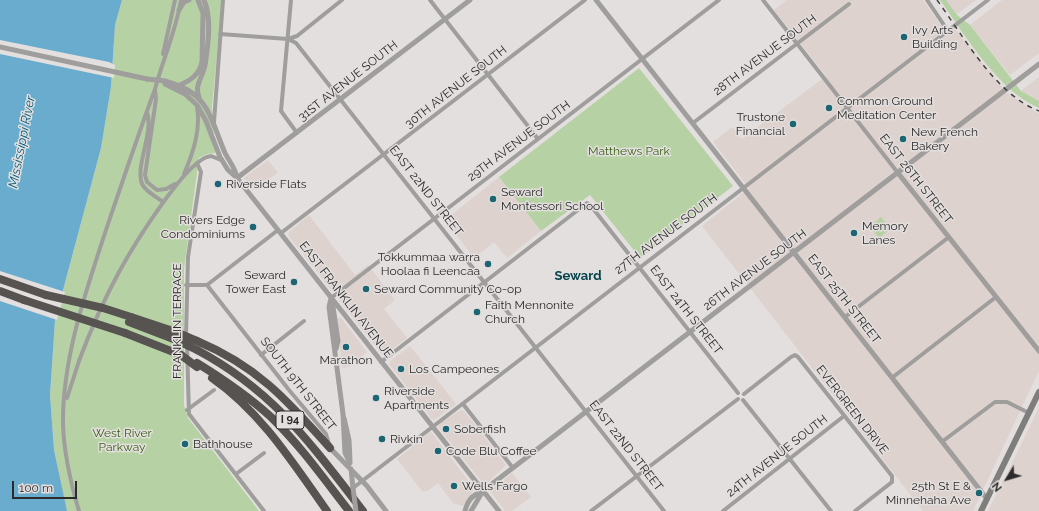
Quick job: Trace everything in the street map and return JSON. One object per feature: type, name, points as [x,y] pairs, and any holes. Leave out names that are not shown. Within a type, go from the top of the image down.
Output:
[{"type":"highway","name":"I 94","points":[[0,278],[46,295],[130,320],[176,336],[197,346],[240,376],[273,403],[305,437],[363,511]]},
{"type":"highway","points":[[0,292],[125,333],[178,353],[197,365],[227,389],[262,422],[327,511]]},
{"type":"highway","points":[[197,346],[236,360],[267,382],[291,404],[330,448]]},
{"type":"highway","name":"I 94","points":[[197,365],[232,385],[271,417],[304,454],[349,511]]},
{"type":"main road","points":[[981,511],[1039,392]]},
{"type":"street","points":[[79,511],[64,440],[63,424],[70,358],[85,293],[155,89],[175,0]]},
{"type":"street","points":[[162,63],[175,30],[181,0]]},
{"type":"street","points":[[179,10],[184,2],[188,0]]},
{"type":"street","points":[[180,86],[195,77],[201,68],[203,12],[198,0]]},
{"type":"street","points":[[200,98],[197,86],[204,71],[207,47],[208,17],[204,0]]},
{"type":"street","points":[[214,124],[223,0]]},
{"type":"street","points":[[291,0],[281,111],[297,133]]},
{"type":"street","points":[[220,34],[288,39],[297,36],[342,0]]},
{"type":"street","points":[[430,0],[538,139]]},
{"type":"street","name":"31ST AVENUE SOUTH","points":[[237,178],[470,0]]},
{"type":"street","name":"30TH AVENUE SOUTH","points":[[207,285],[384,154],[585,0]]},
{"type":"street","name":"EAST 25TH STREET","points":[[596,0],[987,498]]},
{"type":"street","name":"29TH AVENUE SOUTH","points":[[331,298],[719,0]]},
{"type":"street","name":"EAST 26TH STREET","points":[[763,0],[1039,351]]},
{"type":"street","points":[[927,0],[948,31]]},
{"type":"street","name":"27TH AVENUE SOUTH","points":[[355,487],[432,426],[988,0]]},
{"type":"street","name":"28TH AVENUE SOUTH","points":[[693,123],[849,4]]},
{"type":"street","name":"EAST 22ND STREET","points":[[288,39],[296,43],[341,99],[664,511]]},
{"type":"street","points":[[0,47],[166,83]]},
{"type":"street","name":"26TH AVENUE SOUTH","points":[[465,511],[472,497],[476,493],[483,491],[1039,64]]},
{"type":"street","name":"EAST FRANKLIN AVENUE","points":[[166,83],[180,86],[200,98],[207,108],[226,154],[236,172],[237,178]]},
{"type":"street","name":"EAST FRANKLIN AVENUE","points":[[166,83],[185,94],[197,105],[204,117],[222,160],[232,175],[237,178],[280,232],[499,511]]},
{"type":"street","points":[[155,89],[156,99],[145,175],[147,182],[156,190],[166,189],[177,183]]},
{"type":"street","points":[[183,176],[193,152],[198,119],[197,105]]},
{"type":"street","points":[[146,112],[149,121],[141,178],[145,188],[164,202]]},
{"type":"street","points":[[65,403],[79,360],[119,272],[164,202],[177,183],[197,163],[208,156],[214,156],[222,160]]},
{"type":"street","name":"FRANKLIN TERRACE","points":[[187,410],[186,285],[188,257],[201,172],[197,163]]},
{"type":"street","name":"EAST 24TH STREET","points":[[485,282],[587,204],[591,206],[640,267],[738,393]]},
{"type":"street","points":[[845,317],[949,237]]},
{"type":"street","points":[[381,362],[485,282]]},
{"type":"street","points":[[186,285],[207,285]]},
{"type":"street","name":"SOUTH 9TH STREET","points":[[207,285],[261,355],[326,434],[330,448],[362,481],[386,511]]},
{"type":"street","points":[[893,377],[996,297]]},
{"type":"street","points":[[331,298],[338,341],[336,350],[343,414],[345,453],[350,463],[355,487],[356,511]]},
{"type":"street","points":[[261,355],[304,321]]},
{"type":"street","name":"EVERGREEN DRIVE","points":[[744,394],[794,355],[798,357],[893,480],[855,511]]},
{"type":"street","points":[[70,358],[79,360]]},
{"type":"street","points":[[214,390],[187,410],[264,511]]},
{"type":"street","points":[[738,399],[738,393],[744,394],[743,400]]},
{"type":"street","points":[[591,511],[738,399],[743,400],[831,511]]},
{"type":"street","points":[[943,441],[995,402],[1007,402],[1029,413]]},
{"type":"street","points":[[462,404],[513,468]]},
{"type":"street","name":"24TH AVENUE SOUTH","points":[[722,511],[844,416]]},
{"type":"street","points":[[236,474],[264,453]]},
{"type":"street","name":"26TH AVENUE SOUTH","points":[[471,511],[483,491]]},
{"type":"shaded area","points":[[787,0],[923,0],[948,35],[955,29],[1006,92],[1039,114],[1039,371],[973,511],[923,511],[702,226],[749,188],[713,142],[732,127],[742,139],[826,76],[774,10]]},
{"type":"shaded area","points":[[945,0],[976,0],[956,15]]},
{"type":"shaded area","points":[[1002,0],[1039,0],[1039,53],[1010,75],[970,25]]},
{"type":"shaded area","points":[[1039,77],[1039,101],[1021,91]]},
{"type":"shaded area","points":[[268,160],[278,173],[253,190],[244,178]]},
{"type":"shaded area","name":"Seward Montessori School","points":[[499,177],[541,231],[507,258],[494,242],[474,258],[445,220]]},
{"type":"shaded area","points":[[309,215],[355,275],[368,265],[395,300],[384,309],[407,338],[385,355],[382,355],[288,235],[289,232]]},
{"type":"shaded area","points":[[341,318],[367,352],[348,367],[342,368],[337,319]]},
{"type":"shaded area","points":[[410,346],[456,404],[434,420],[430,418],[389,364],[390,361]]},
{"type":"shaded area","points":[[1039,407],[1039,511],[988,511],[1017,453]]},
{"type":"shaded area","points":[[461,410],[464,411],[506,465],[487,483],[482,482],[438,427],[440,423]]},
{"type":"shaded area","points":[[430,432],[473,487],[473,491],[463,506],[453,503],[438,483],[427,491],[422,491],[397,459]]},
{"type":"shaded area","points":[[512,473],[531,497],[512,511],[505,511],[490,491]]},
{"type":"green space","name":"West River Parkway","points":[[122,0],[222,0],[212,107],[215,153],[207,154],[199,158],[184,269],[184,405],[188,418],[259,511],[67,511],[65,504],[54,450],[50,395],[55,320],[101,148],[111,87],[115,25]]},
{"type":"green space","points":[[940,0],[946,0],[957,15],[970,25],[1021,91],[1039,101],[1039,108],[1024,100],[996,76]]},
{"type":"green space","name":"Matthews Park","points":[[639,68],[733,186],[640,258],[590,195],[541,231],[499,177]]},
{"type":"green space","points":[[881,217],[890,229],[879,238],[870,226]]},
{"type":"water","name":"Mississippi River","points":[[0,0],[122,0],[115,25],[111,87],[101,148],[55,320],[50,395],[54,450],[67,511],[0,511]]},
{"type":"pier","points":[[0,40],[109,62],[115,65],[114,78],[0,54]]},
{"type":"pier","points":[[0,271],[65,292],[57,320],[0,301]]},
{"type":"railway","points":[[937,0],[970,47],[995,78],[1008,92],[1023,103],[1039,111]]},
{"type":"place","name":"Ivy Arts Building","points":[[904,37]]},
{"type":"place","name":"Common Ground Meditation Center","points":[[829,108]]},
{"type":"place","name":"Trustone Financial","points":[[793,124]]},
{"type":"place","name":"New French Bakery","points":[[903,139]]},
{"type":"place","name":"Riverside Flats","points":[[218,184]]},
{"type":"place","name":"Seward Montessori School","points":[[493,199]]},
{"type":"place","name":"Rivers Edge Condominiums","points":[[253,227]]},
{"type":"place","name":"Memory Lanes","points":[[854,233]]},
{"type":"place","name":"Tokkummaa warra Hoolaa fi Leencaa","points":[[488,264]]},
{"type":"place","name":"Seward Tower East","points":[[294,282]]},
{"type":"place","name":"Seward Community Co-op","points":[[366,289]]},
{"type":"place","name":"Faith Mennonite Church","points":[[477,312]]},
{"type":"place","name":"Marathon","points":[[346,347]]},
{"type":"place","name":"Los Campeones","points":[[401,369]]},
{"type":"place","name":"Riverside Apartments","points":[[376,398]]},
{"type":"place","name":"Soberfish","points":[[446,429]]},
{"type":"place","name":"Rivkin","points":[[382,439]]},
{"type":"place","name":"Bathhouse","points":[[185,444]]},
{"type":"place","name":"Code Blu Coffee","points":[[438,451]]},
{"type":"place","name":"Wells Fargo","points":[[454,486]]},
{"type":"place","name":"25th St E & Minnehaha Ave","points":[[979,493]]},
{"type":"district","name":"Seward","points":[[578,276]]}]
